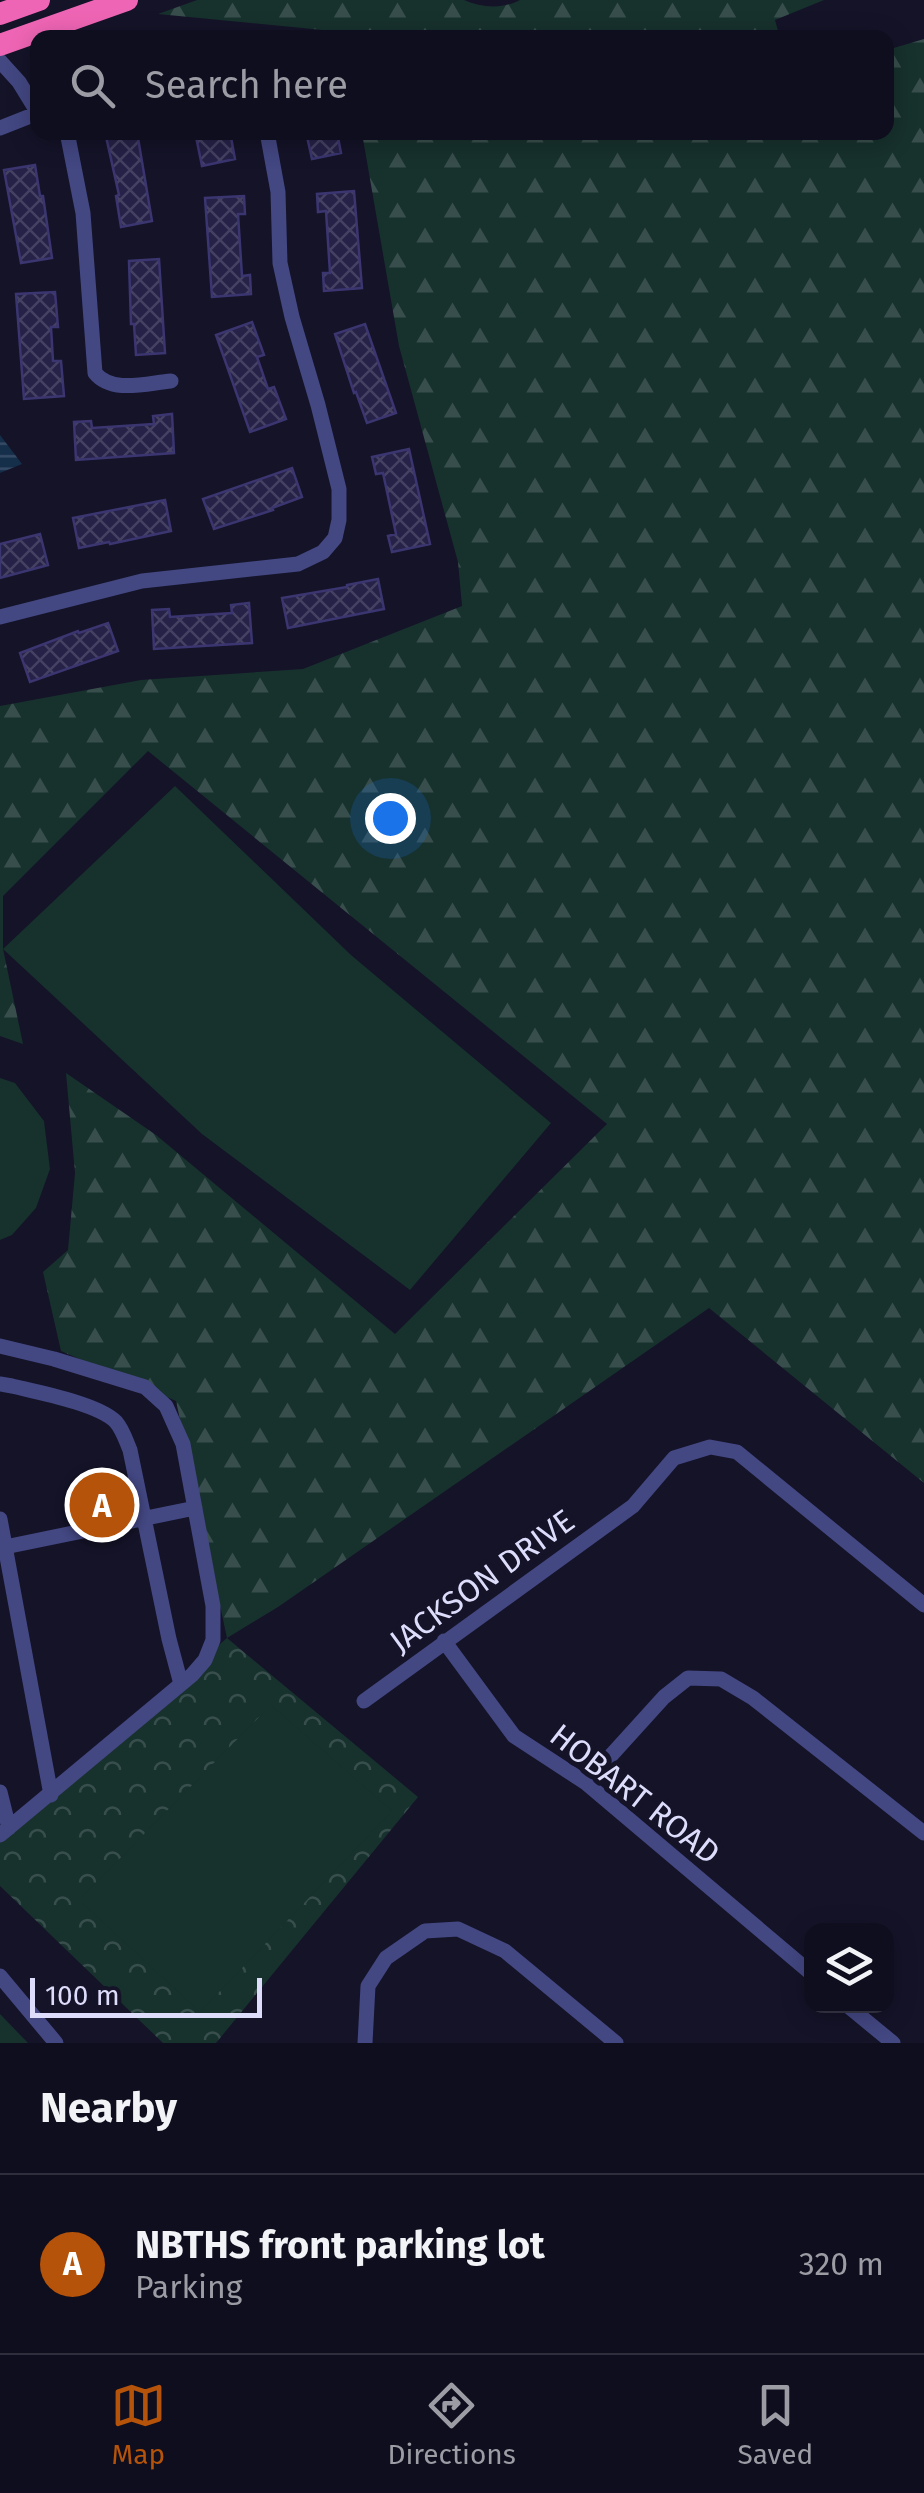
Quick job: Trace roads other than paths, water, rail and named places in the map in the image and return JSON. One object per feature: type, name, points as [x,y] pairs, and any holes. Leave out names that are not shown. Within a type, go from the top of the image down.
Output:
[{"type":"highway","points":[[0,14],[38,0]]},
{"type":"highway","points":[[78,27],[127,0]]},
{"type":"highway","points":[[0,46],[30,39]]},
{"type":"street","points":[[0,61],[30,100]]},
{"type":"street","points":[[0,128],[30,117]]},
{"type":"street","points":[[69,140],[83,213],[95,372],[112,386],[171,381]]},
{"type":"street","points":[[0,617],[142,580],[298,564],[322,552],[335,538],[339,490],[280,263],[278,192],[268,140]]},
{"type":"street","points":[[0,1346],[145,1387],[166,1406],[183,1444],[213,1606],[213,1640],[206,1660],[4,1832]]},
{"type":"street","points":[[0,1384],[86,1406],[114,1419],[123,1432],[169,1639],[187,1679]]},
{"type":"street","name":"JACKSON DRIVE","points":[[364,1701],[633,1506],[674,1458],[710,1447],[736,1452],[924,1605]]},
{"type":"street","points":[[5,1547],[195,1508]]},
{"type":"street","points":[[0,1520],[51,1795]]},
{"type":"street","name":"HOBART ROAD","points":[[444,1641],[514,1736],[586,1783],[804,1967]]},
{"type":"street","points":[[586,1783],[664,1697],[688,1678],[721,1678],[753,1698],[924,1833]]},
{"type":"street","points":[[0,1792],[4,1832]]},
{"type":"street","points":[[365,2043],[368,1986],[386,1958],[425,1931],[458,1930],[505,1951],[616,2043]]},
{"type":"street","points":[[0,1976],[56,2043]]},
{"type":"street","points":[[857,2013],[893,2043]]},
{"type":"water","points":[[0,435],[22,464],[0,473]]},
{"type":"place","name":"NBTHS front parking lot","points":[[102,1505]]}]
